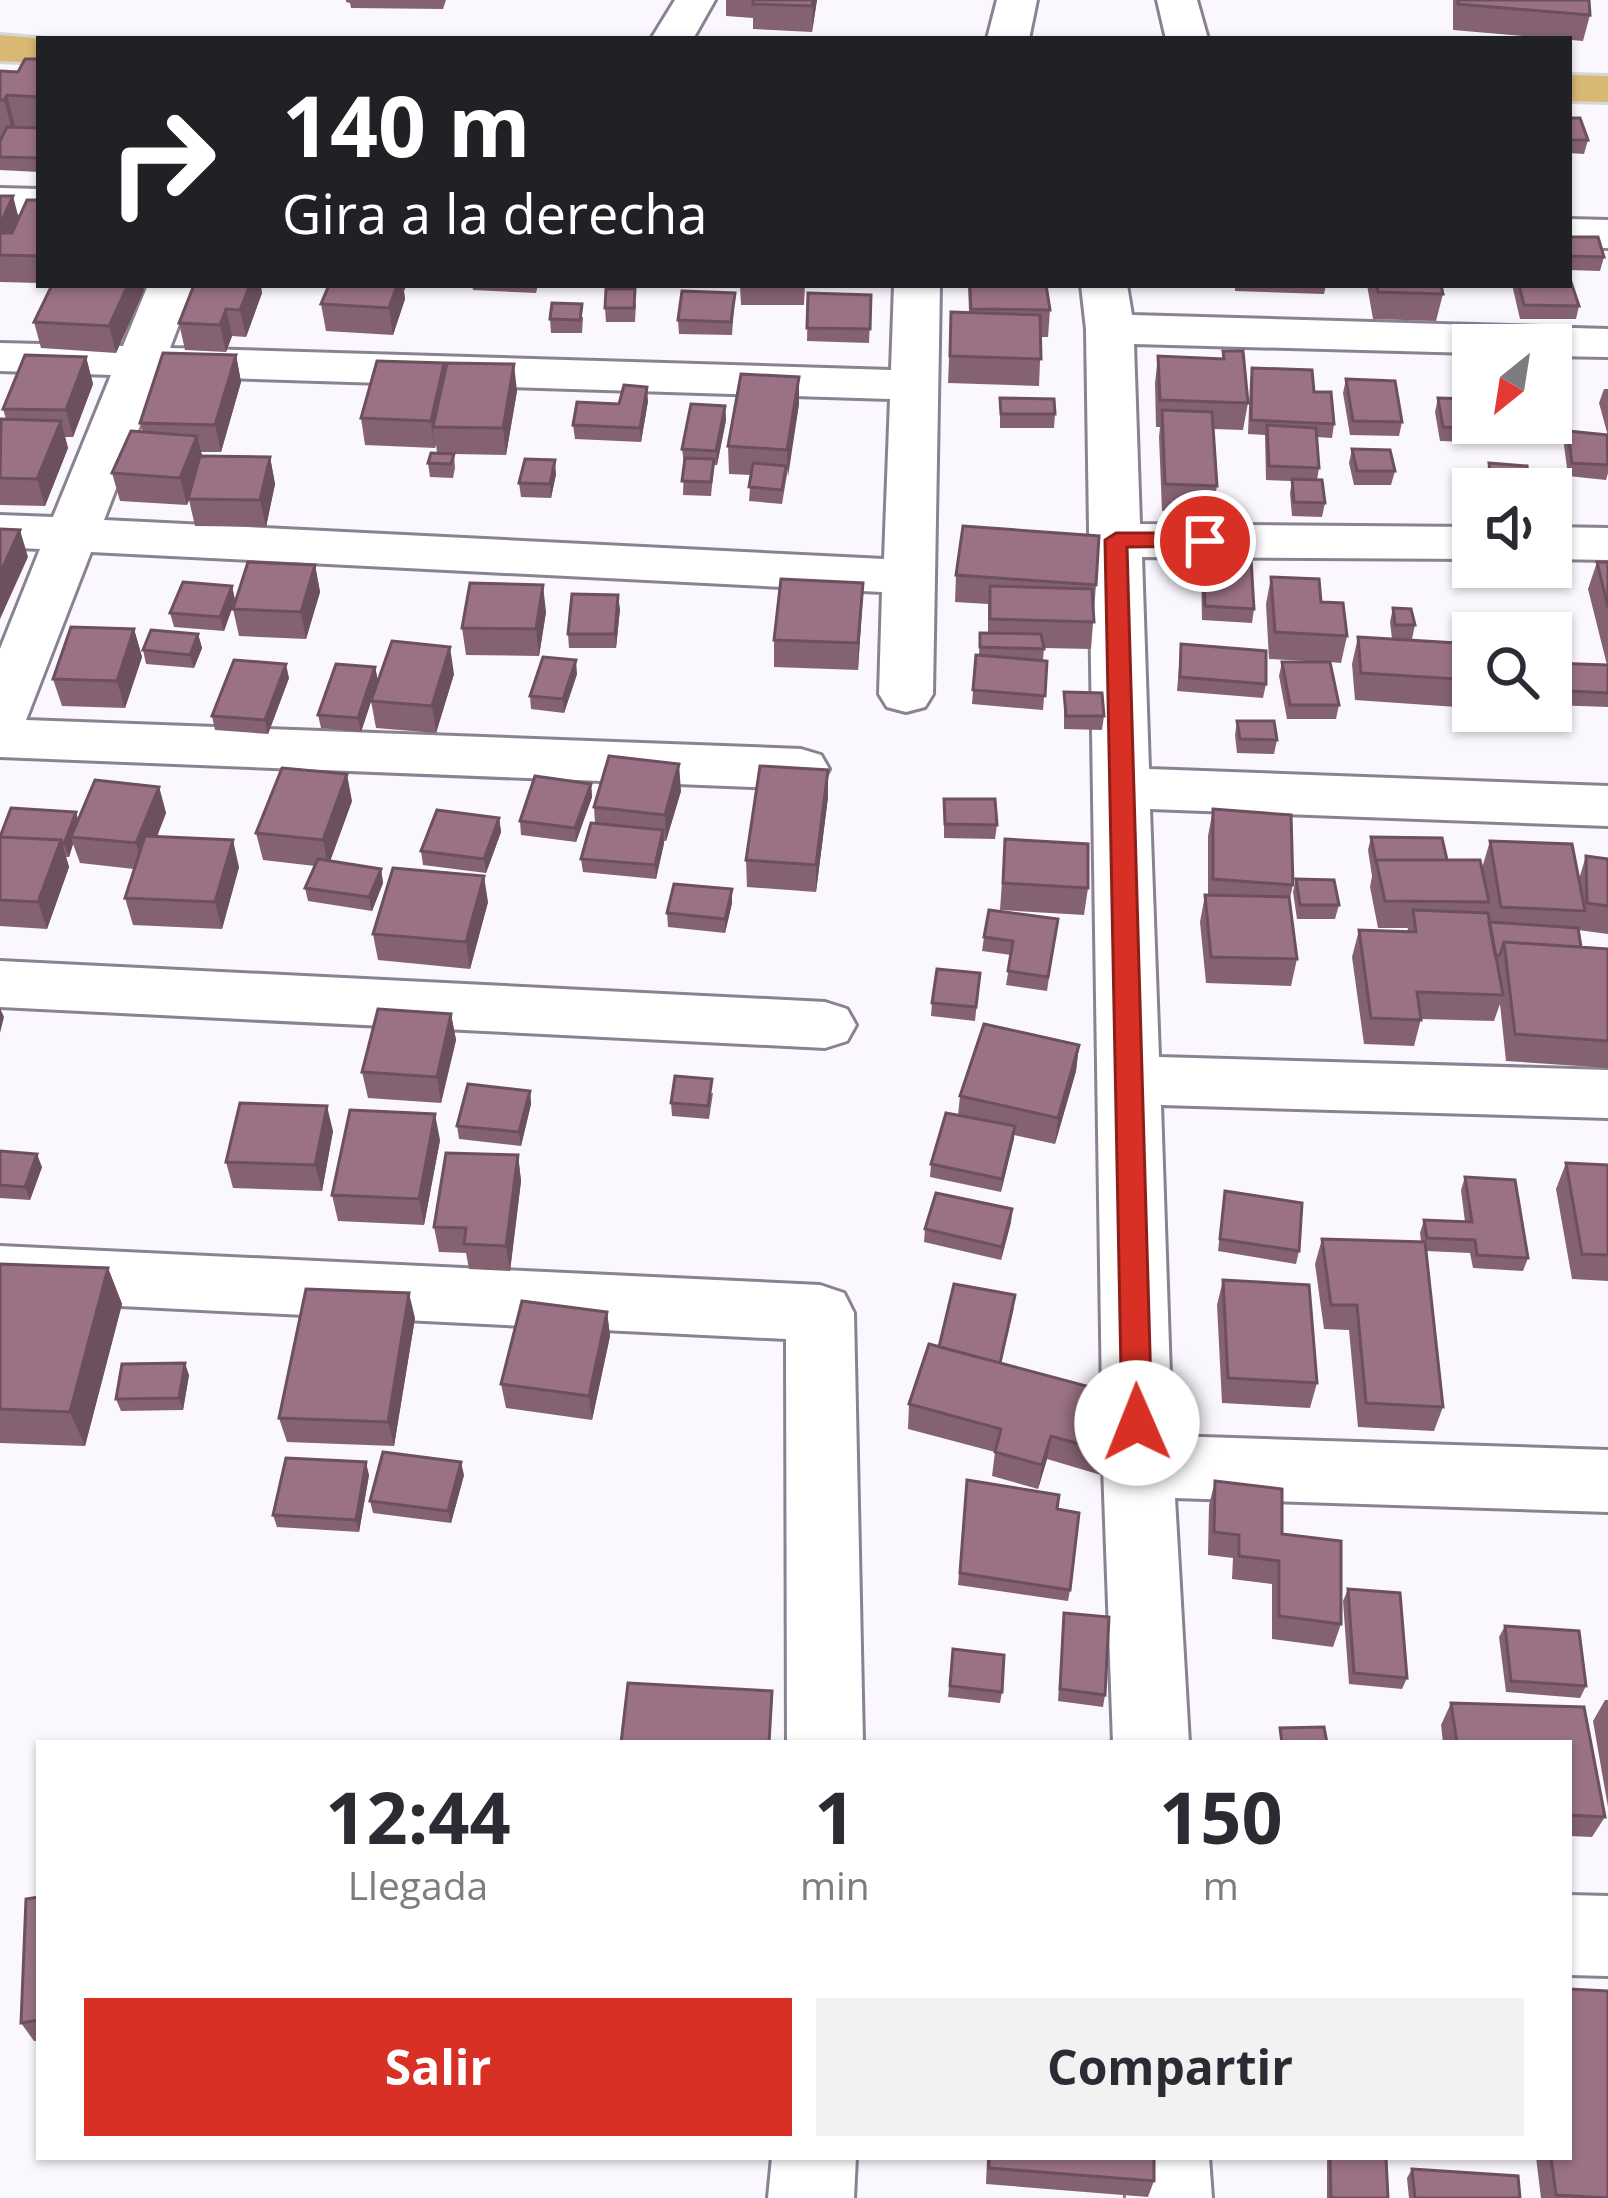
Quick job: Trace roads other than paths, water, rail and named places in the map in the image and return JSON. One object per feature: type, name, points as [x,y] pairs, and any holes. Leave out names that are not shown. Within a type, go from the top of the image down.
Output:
[{"type":"main road","points":[[0,48],[36,50]]},
{"type":"main road","points":[[1572,88],[1608,89]]},
{"type":"street","points":[[674,36],[694,0]]},
{"type":"street","points":[[1009,36],[1017,0]]},
{"type":"street","points":[[1177,0],[1186,36]]},
{"type":"street","points":[[0,201],[36,202]]},
{"type":"street","points":[[1572,233],[1608,234]]},
{"type":"street","points":[[0,717],[170,288]]},
{"type":"street","points":[[906,694],[917,288]]},
{"type":"street","points":[[1151,1740],[1138,1466],[1107,307],[1608,344]]},
{"type":"street","points":[[0,357],[914,385]]},
{"type":"street","points":[[0,531],[910,577]]},
{"type":"street","points":[[1116,540],[1452,543]]},
{"type":"street","points":[[1572,543],[1608,544]]},
{"type":"street","points":[[0,738],[800,769]]},
{"type":"street","points":[[1122,788],[1608,806]]},
{"type":"street","points":[[0,984],[825,1025]]},
{"type":"street","points":[[1129,1080],[1608,1094]]},
{"type":"street","points":[[0,1273],[820,1313],[825,1740]]},
{"type":"street","points":[[1138,1466],[1608,1481]]},
{"type":"street","points":[[1572,1935],[1608,1936]]},
{"type":"street","points":[[811,2198],[814,2160]]},
{"type":"street","points":[[1167,2160],[1169,2198]]}]
